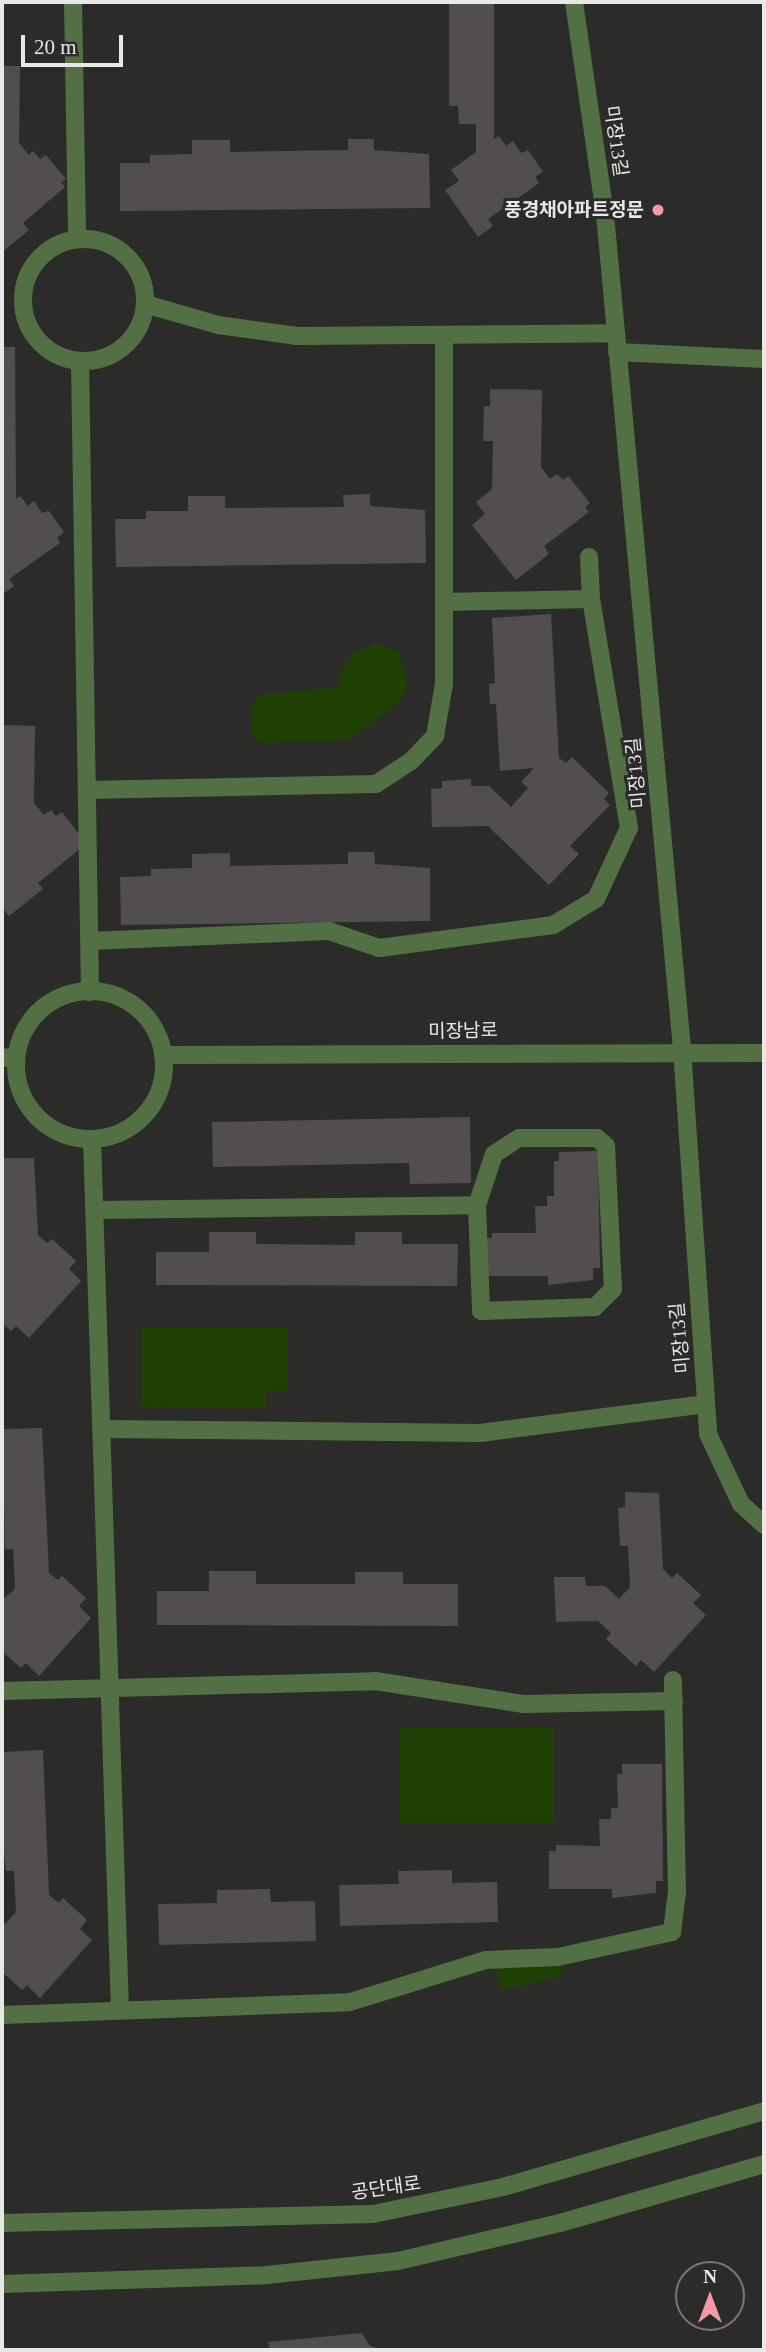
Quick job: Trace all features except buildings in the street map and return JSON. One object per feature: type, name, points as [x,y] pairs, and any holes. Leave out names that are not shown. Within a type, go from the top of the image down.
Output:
[{"type":"street","points":[[73,2],[77,239]]},
{"type":"street","name":"미장13길","points":[[574,2],[605,214],[682,1049],[708,1434],[741,1504],[764,1525]]},
{"type":"street","points":[[77,239],[116,247],[131,261],[142,278],[145,304],[134,337],[119,351],[79,362],[43,346],[23,311],[29,272],[58,244],[77,239]]},
{"type":"street","points":[[145,304],[218,325],[297,336],[615,333]]},
{"type":"street","points":[[87,790],[376,784],[411,761],[435,736],[444,684],[444,336]]},
{"type":"street","points":[[617,352],[764,359]]},
{"type":"street","points":[[79,362],[90,992]]},
{"type":"street","points":[[90,941],[329,931],[379,948],[553,925],[596,899],[629,828],[591,599],[589,556]]},
{"type":"street","points":[[444,602],[591,599]]},
{"type":"street","points":[[74,992],[90,992],[128,1001],[148,1019],[163,1055],[160,1091],[147,1113],[117,1135],[92,1140],[69,1137],[36,1116],[17,1083],[8,1058],[30,1020],[50,1002],[74,992]]},
{"type":"street","name":"미장남로","points":[[163,1055],[682,1049],[727,1053],[764,1052]]},
{"type":"street","points":[[519,1138],[597,1138],[606,1146],[613,1289],[594,1307],[481,1311],[477,1205],[494,1154],[519,1138]]},
{"type":"street","points":[[92,1140],[104,1429],[120,2010]]},
{"type":"street","points":[[95,1210],[477,1205]]},
{"type":"street","points":[[104,1429],[480,1433],[706,1404]]},
{"type":"street","points":[[2,2015],[349,2002],[486,1960],[558,1957],[671,1932],[677,1894],[673,1680]]},
{"type":"street","points":[[2,1691],[375,1681],[523,1704],[674,1701]]},
{"type":"street","name":"공단대로","points":[[2,2223],[373,2214],[503,2187],[764,2111]]},
{"type":"street","points":[[2,2284],[267,2275],[398,2261],[560,2223],[764,2164]]},
{"type":"green space","points":[[378,644],[399,652],[408,687],[398,703],[348,740],[261,743],[252,735],[252,705],[259,695],[338,687],[344,667],[357,651]]},
{"type":"green space","points":[[142,1328],[288,1328],[288,1391],[266,1391],[266,1408],[142,1407]]},
{"type":"green space","points":[[400,1727],[554,1727],[554,1823],[400,1823]]},
{"type":"green space","points":[[561,1965],[561,1976],[501,1991],[497,1968]]},
{"type":"place","name":"풍경채아파트정문","points":[[658,210]]}]
